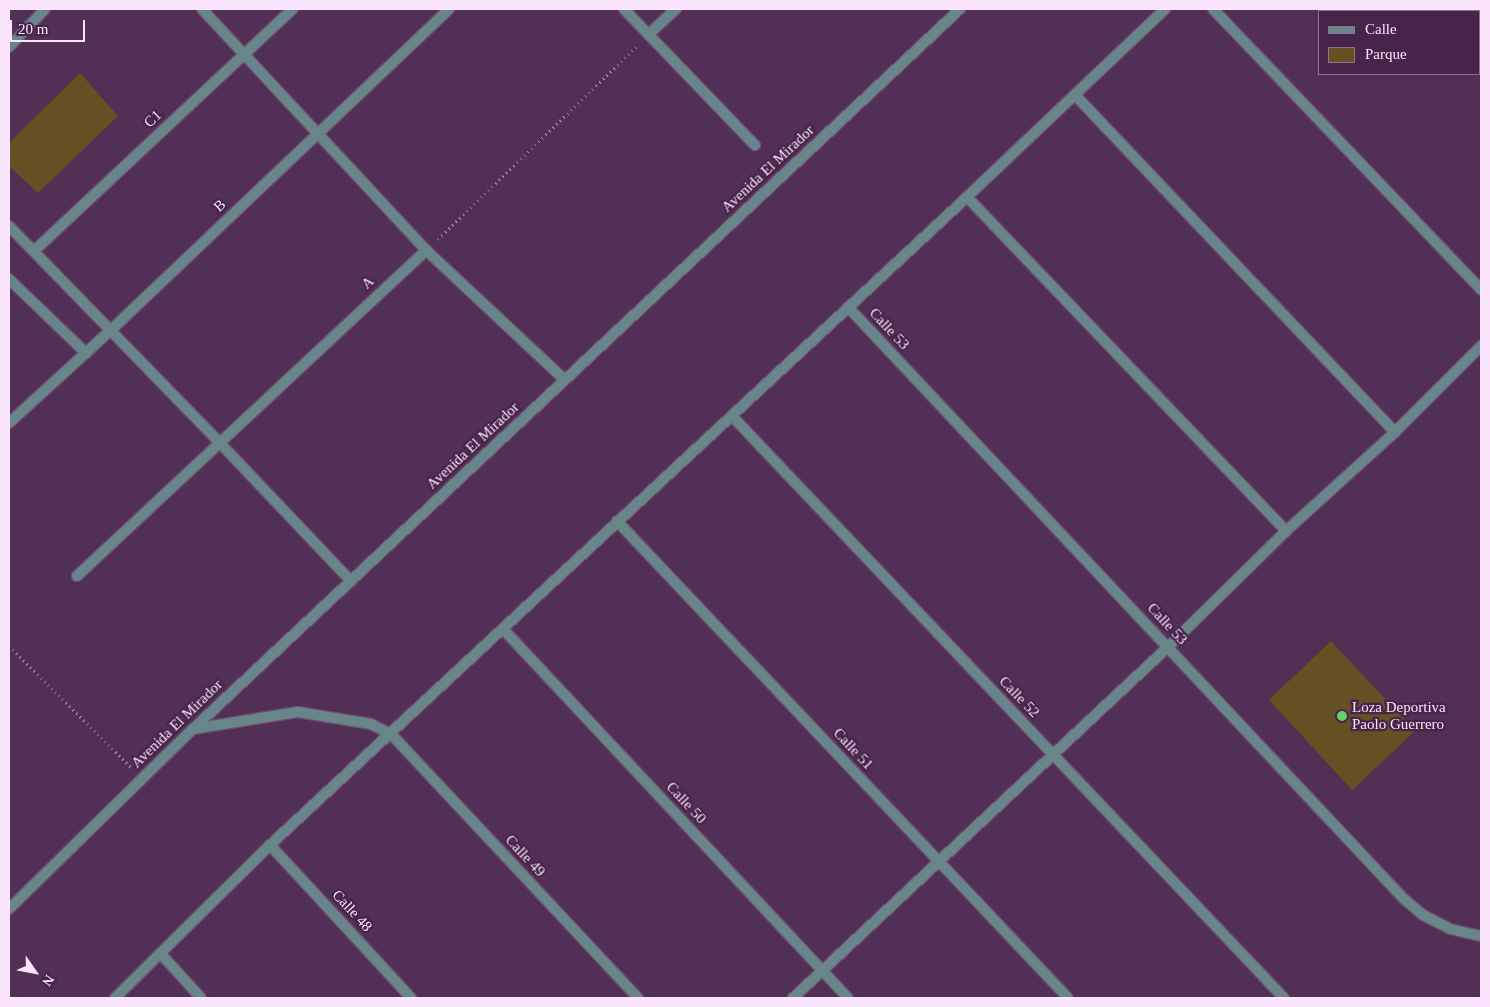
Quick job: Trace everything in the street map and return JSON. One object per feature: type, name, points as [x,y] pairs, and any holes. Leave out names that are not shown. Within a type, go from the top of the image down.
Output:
[{"type":"street","points":[[9,47],[45,9]]},
{"type":"street","points":[[202,9],[426,250],[565,380]]},
{"type":"street","name":"C1","points":[[34,251],[293,9]]},
{"type":"street","name":"B","points":[[9,423],[111,330],[449,9]]},
{"type":"street","points":[[624,9],[755,145]]},
{"type":"street","points":[[649,34],[676,9]]},
{"type":"street","name":"Avenida El Mirador","points":[[9,909],[193,728],[960,9]]},
{"type":"street","points":[[115,998],[270,845],[391,734],[617,520],[732,416],[967,197],[1165,9]]},
{"type":"street","points":[[1214,9],[1481,289]]},
{"type":"street","points":[[1075,95],[1396,432]]},
{"type":"street","points":[[967,197],[1286,531]]},
{"type":"street","points":[[9,226],[351,581]]},
{"type":"street","name":"A","points":[[77,576],[426,250]]},
{"type":"street","points":[[9,279],[86,353]]},
{"type":"street","name":"Calle 53","points":[[848,307],[1404,899],[1423,915],[1450,929],[1481,936]]},
{"type":"street","points":[[793,998],[1168,647],[1286,531],[1396,432],[1481,346]]},
{"type":"street","name":"Calle 52","points":[[732,416],[1284,998]]},
{"type":"street","name":"Calle 51","points":[[617,520],[1068,998]]},
{"type":"street","name":"Calle 50","points":[[503,629],[848,998]]},
{"type":"street","points":[[193,728],[298,712],[371,724],[391,734]]},
{"type":"street","name":"Calle 49","points":[[391,734],[638,998]]},
{"type":"street","name":"Calle 48","points":[[270,845],[412,998]]},
{"type":"street","points":[[161,954],[201,998]]},
{"type":"path","points":[[426,250],[649,34]]},
{"type":"path","points":[[9,646],[142,778]]},
{"type":"green space","points":[[80,73],[118,116],[38,193],[9,166],[9,143]]},
{"type":"green space","name":"Loza Deportiva Paolo Guerrero","points":[[1331,641],[1415,731],[1352,790],[1269,700]]},
{"type":"place","name":"Loza Deportiva Paolo Guerrero","points":[[1342,716]]}]
